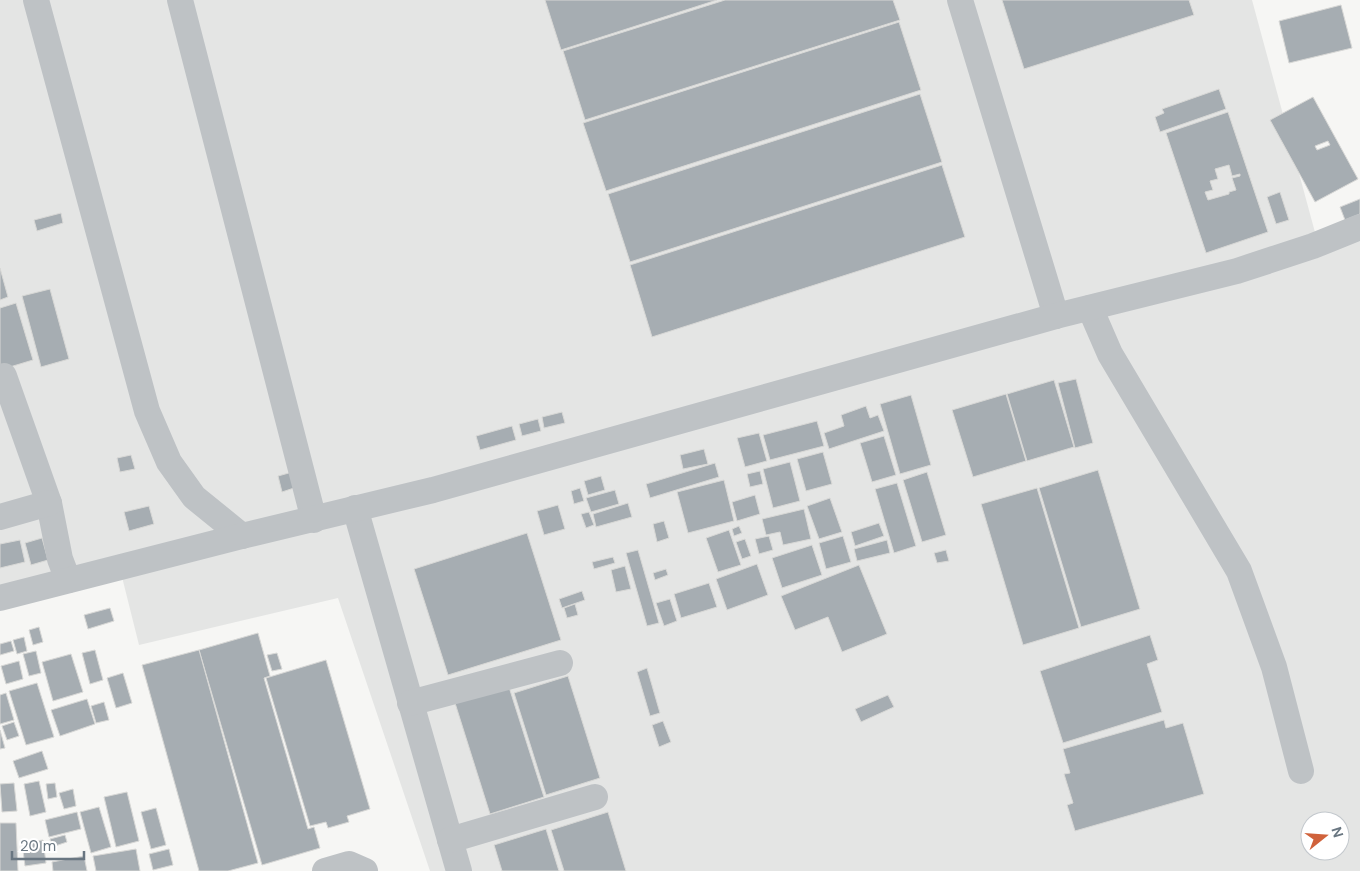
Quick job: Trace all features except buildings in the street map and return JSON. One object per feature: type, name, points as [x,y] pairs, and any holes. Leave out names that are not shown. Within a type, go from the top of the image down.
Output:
[{"type":"street","points":[[36,0],[147,411],[169,462],[194,497],[242,536]]},
{"type":"street","points":[[180,0],[314,520]]},
{"type":"street","points":[[960,0],[1056,316]]},
{"type":"street","points":[[0,598],[442,487],[1056,316],[1237,270],[1313,246],[1360,228]]},
{"type":"street","points":[[1090,308],[1110,354],[1240,571],[1274,667],[1301,771]]},
{"type":"street","points":[[4,376],[49,503],[60,559],[68,580]]},
{"type":"street","points":[[0,517],[49,503]]},
{"type":"street","points":[[355,508],[459,871]]},
{"type":"street","points":[[410,703],[560,663]]},
{"type":"street","points":[[450,840],[595,797]]},
{"type":"street","points":[[325,871],[349,864],[365,871]]},
{"type":"shaded area","points":[[0,0],[1252,0],[1316,236],[1360,221],[1360,871],[430,871],[338,598],[139,645],[121,573],[0,603]]}]
